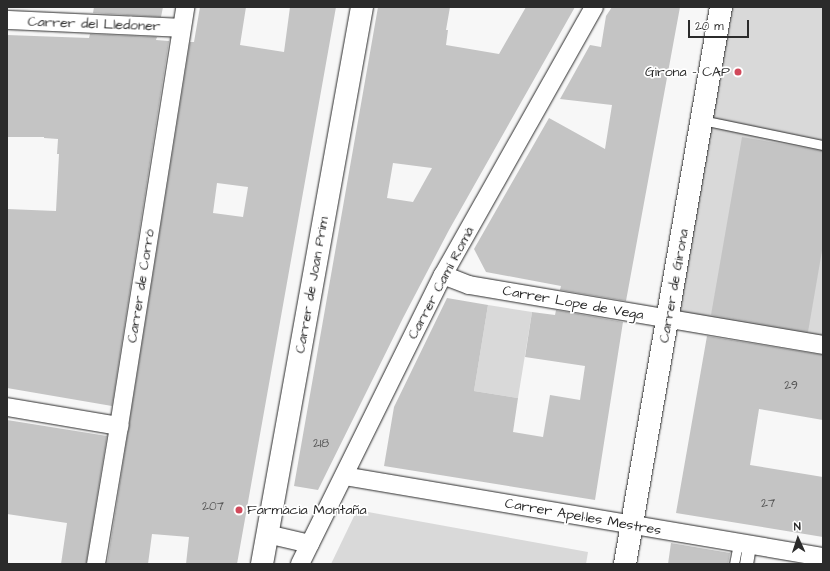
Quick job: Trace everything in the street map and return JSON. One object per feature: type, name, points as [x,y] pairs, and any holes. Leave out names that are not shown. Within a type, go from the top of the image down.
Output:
[{"type":"street","name":"Carrer de Corró","points":[[96,564],[184,7]]},
{"type":"street","name":"Carrer de Joan Prim","points":[[262,564],[362,7]]},
{"type":"street","name":"Carrer Camí Romà","points":[[300,564],[443,275],[594,7]]},
{"type":"street","name":"Carrer de Girona","points":[[625,564],[721,7]]},
{"type":"street","name":"Carrer del Lledoner","points":[[7,20],[181,28]]},
{"type":"street","name":"Carrer Lope de Vega","points":[[443,275],[469,285],[823,345]]},
{"type":"street","points":[[7,407],[119,426]]},
{"type":"street","name":"Carrer Apel·les Mestres","points":[[344,476],[823,557]]},
{"type":"street","points":[[267,534],[310,544]]},
{"type":"street","points":[[743,544],[746,564]]},
{"type":"lane","points":[[702,120],[823,145]]},
{"type":"lane","points":[[734,564],[743,544]]},
{"type":"shaded area","points":[[721,7],[823,7],[823,345],[668,319]]},
{"type":"shaded area","points":[[488,305],[532,312],[518,398],[474,391]]},
{"type":"shaded area","points":[[357,510],[588,552],[586,564],[331,564]]},
{"type":"building","points":[[94,7],[163,7],[161,17],[93,13]]},
{"type":"building","points":[[200,7],[246,7],[240,45],[284,52],[290,7],[336,7],[237,564],[186,564],[189,537],[152,534],[148,564],[107,564],[190,42],[194,42]],"holes":[[[217,183],[248,187],[243,217],[213,213]]]},
{"type":"building","points":[[378,7],[450,7],[446,30],[448,30],[446,45],[499,54],[526,7],[575,7],[449,230],[403,318],[318,490],[294,486]],"holes":[[[393,163],[432,168],[413,202],[387,198]]]},
{"type":"building","points":[[612,7],[680,7],[626,301],[560,290],[561,286],[486,272],[474,249],[549,118],[605,149],[612,105],[560,99],[590,45],[601,47],[606,16]]},
{"type":"building","points":[[90,34],[157,37],[156,40],[169,41],[112,406],[7,388],[7,209],[56,211],[59,154],[57,154],[58,139],[44,137],[7,137],[7,35],[89,38]]},
{"type":"building","points":[[742,137],[823,151],[823,245],[808,332],[711,315]]},
{"type":"building","points":[[447,298],[488,305],[474,391],[518,398],[513,432],[543,437],[550,395],[580,400],[585,366],[525,357],[532,312],[555,315],[556,310],[623,322],[595,500],[384,466],[394,407]]},
{"type":"building","points":[[707,336],[823,355],[823,420],[759,409],[750,465],[823,477],[823,537],[676,513]]},
{"type":"building","points":[[7,420],[107,436],[86,564],[61,564],[67,523],[7,514]]},
{"type":"building","points":[[671,543],[730,553],[728,564],[668,564]]},
{"type":"place","name":"Girona - CAP","points":[[738,72]]},
{"type":"place","name":"Farmàcia Montaña","points":[[239,510]]}]
